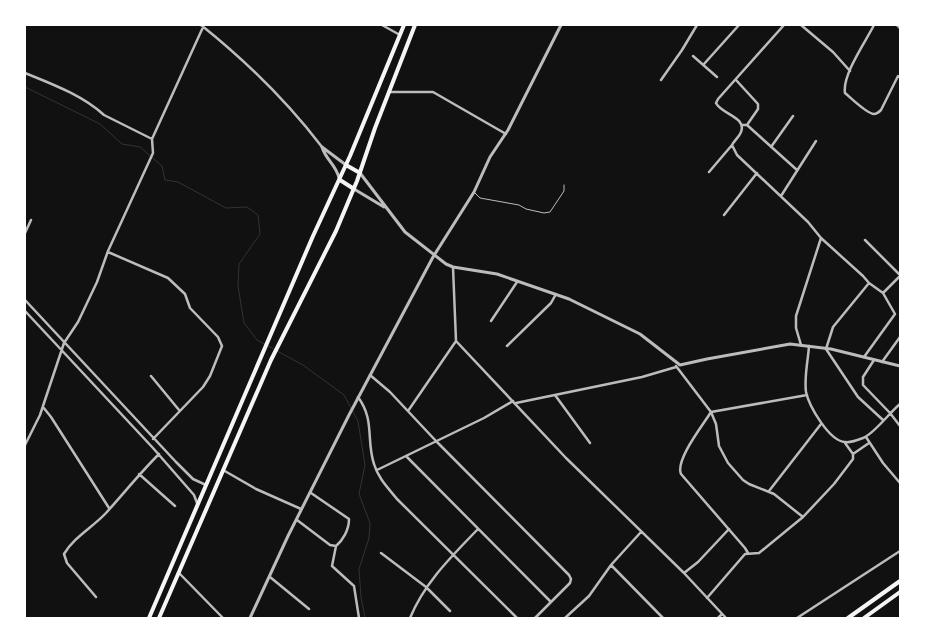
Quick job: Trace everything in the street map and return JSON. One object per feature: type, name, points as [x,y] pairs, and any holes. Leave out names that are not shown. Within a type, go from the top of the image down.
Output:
[{"type":"highway","points":[[150,618],[260,356],[340,180],[404,25]]},
{"type":"highway","points":[[159,618],[271,360],[336,231],[354,189],[415,25]]},
{"type":"highway","points":[[346,165],[360,173]]},
{"type":"highway","points":[[340,180],[354,189]]},
{"type":"highway","points":[[848,618],[900,581]]},
{"type":"highway","points":[[864,618],[900,592]]},
{"type":"street","points":[[382,25],[400,35]]},
{"type":"street","points":[[252,617],[348,415],[434,255],[474,192],[490,157],[506,134],[561,25]]},
{"type":"street","points":[[661,80],[697,25]]},
{"type":"street","points":[[704,64],[739,25]]},
{"type":"street","points":[[709,172],[742,132],[742,125],[738,118],[719,109],[716,103],[718,99],[784,25]]},
{"type":"street","points":[[802,25],[833,52],[850,71]]},
{"type":"street","points":[[874,25],[850,71],[845,89],[846,93],[862,107],[874,114],[881,110],[898,76],[900,77]]},
{"type":"street","points":[[897,25],[900,28]]},
{"type":"street","points":[[25,445],[43,407],[64,342],[78,322],[97,282],[108,251],[153,153],[152,139],[203,26],[258,74],[297,116],[322,147],[346,165]]},
{"type":"street","points":[[693,56],[717,77]]},
{"type":"street","points":[[25,73],[73,94],[98,109],[104,115],[152,139]]},
{"type":"street","points":[[736,80],[758,104],[758,109],[747,124],[742,125]]},
{"type":"street","points":[[389,92],[433,92],[506,134]]},
{"type":"street","points":[[771,147],[793,116]]},
{"type":"street","points":[[747,124],[797,170]]},
{"type":"street","points":[[781,196],[816,141]]},
{"type":"street","points":[[732,146],[737,155],[808,222],[821,238],[869,283],[883,293],[895,314],[864,358]]},
{"type":"street","points":[[322,147],[325,157],[336,170],[340,180]]},
{"type":"street","points":[[360,173],[405,232],[453,267],[497,274],[556,294],[640,334],[678,366],[711,412],[716,424],[719,446],[728,462],[743,480],[774,494],[803,517]]},
{"type":"street","points":[[724,215],[757,173]]},
{"type":"street","points":[[354,189],[381,204],[392,215]]},
{"type":"street","points":[[25,233],[31,220]]},
{"type":"street","points":[[801,345],[796,328],[796,316],[821,238]]},
{"type":"street","points":[[865,240],[900,276],[883,293]]},
{"type":"street","points":[[108,251],[168,278],[185,294],[190,308],[218,337],[222,346],[210,376],[203,387],[153,439]]},
{"type":"street","points":[[408,411],[456,341],[453,267]]},
{"type":"street","points":[[491,321],[517,282]]},
{"type":"street","points":[[826,349],[833,327],[869,283]]},
{"type":"street","points":[[507,346],[552,303],[556,294]]},
{"type":"street","points":[[25,300],[153,439],[193,479],[206,485]]},
{"type":"street","points":[[25,311],[159,454],[194,495],[197,505]]},
{"type":"street","points":[[882,362],[900,337]]},
{"type":"street","points":[[456,341],[566,458],[684,573],[726,618]]},
{"type":"street","points":[[810,346],[806,376],[807,395],[812,409],[821,424],[839,441],[845,442],[866,438],[900,404]]},
{"type":"street","points":[[377,470],[514,402],[642,377],[678,366],[770,347],[810,346],[900,366]]},
{"type":"street","points":[[826,349],[858,397],[883,420]]},
{"type":"street","points":[[874,360],[863,377],[863,385],[900,426]]},
{"type":"street","points":[[370,375],[408,411],[569,575],[570,583],[535,618]]},
{"type":"street","points":[[151,376],[179,410]]},
{"type":"street","points":[[555,395],[590,443]]},
{"type":"street","points":[[748,554],[679,470],[686,452],[711,412],[807,395]]},
{"type":"street","points":[[358,397],[364,405],[368,416],[374,464],[380,480],[517,618]]},
{"type":"street","points":[[43,407],[110,508]]},
{"type":"street","points":[[769,491],[821,424]]},
{"type":"street","points":[[866,438],[883,463],[900,482]]},
{"type":"street","points":[[707,598],[745,554],[759,553],[803,517],[834,484],[853,459],[853,454],[845,442]]},
{"type":"street","points":[[853,454],[869,443]]},
{"type":"street","points":[[96,597],[67,563],[64,554],[110,508],[159,454]]},
{"type":"street","points":[[406,456],[551,602]]},
{"type":"street","points":[[223,470],[256,489],[302,510]]},
{"type":"street","points":[[139,474],[176,506]]},
{"type":"street","points":[[311,492],[349,519],[346,532],[336,546],[332,566],[354,586],[359,618]]},
{"type":"street","points":[[297,520],[330,545],[336,546]]},
{"type":"street","points":[[684,573],[698,562],[729,529]]},
{"type":"street","points":[[410,618],[416,603],[426,587],[454,554],[478,530]]},
{"type":"street","points":[[564,618],[589,596],[611,565],[641,532]]},
{"type":"street","points":[[797,618],[900,552]]},
{"type":"street","points":[[381,553],[426,587],[450,611]]},
{"type":"street","points":[[611,565],[663,618]]},
{"type":"street","points":[[179,573],[223,618]]},
{"type":"street","points":[[270,576],[309,608]]},
{"type":"street","points":[[718,618],[722,614]]},
{"type":"lane","points":[[474,192],[480,198],[519,205],[526,209],[544,213],[550,212],[564,191],[564,185]]},
{"type":"waterway","points":[[25,87],[100,124],[122,144],[140,147],[162,166],[165,180],[178,182],[226,208],[247,207],[258,215],[260,234],[239,264],[238,286],[244,323],[257,340],[274,349]]},
{"type":"waterway","points":[[277,351],[303,365],[344,395],[358,421],[365,465],[359,494],[370,523],[369,538],[359,569],[365,618]]}]
